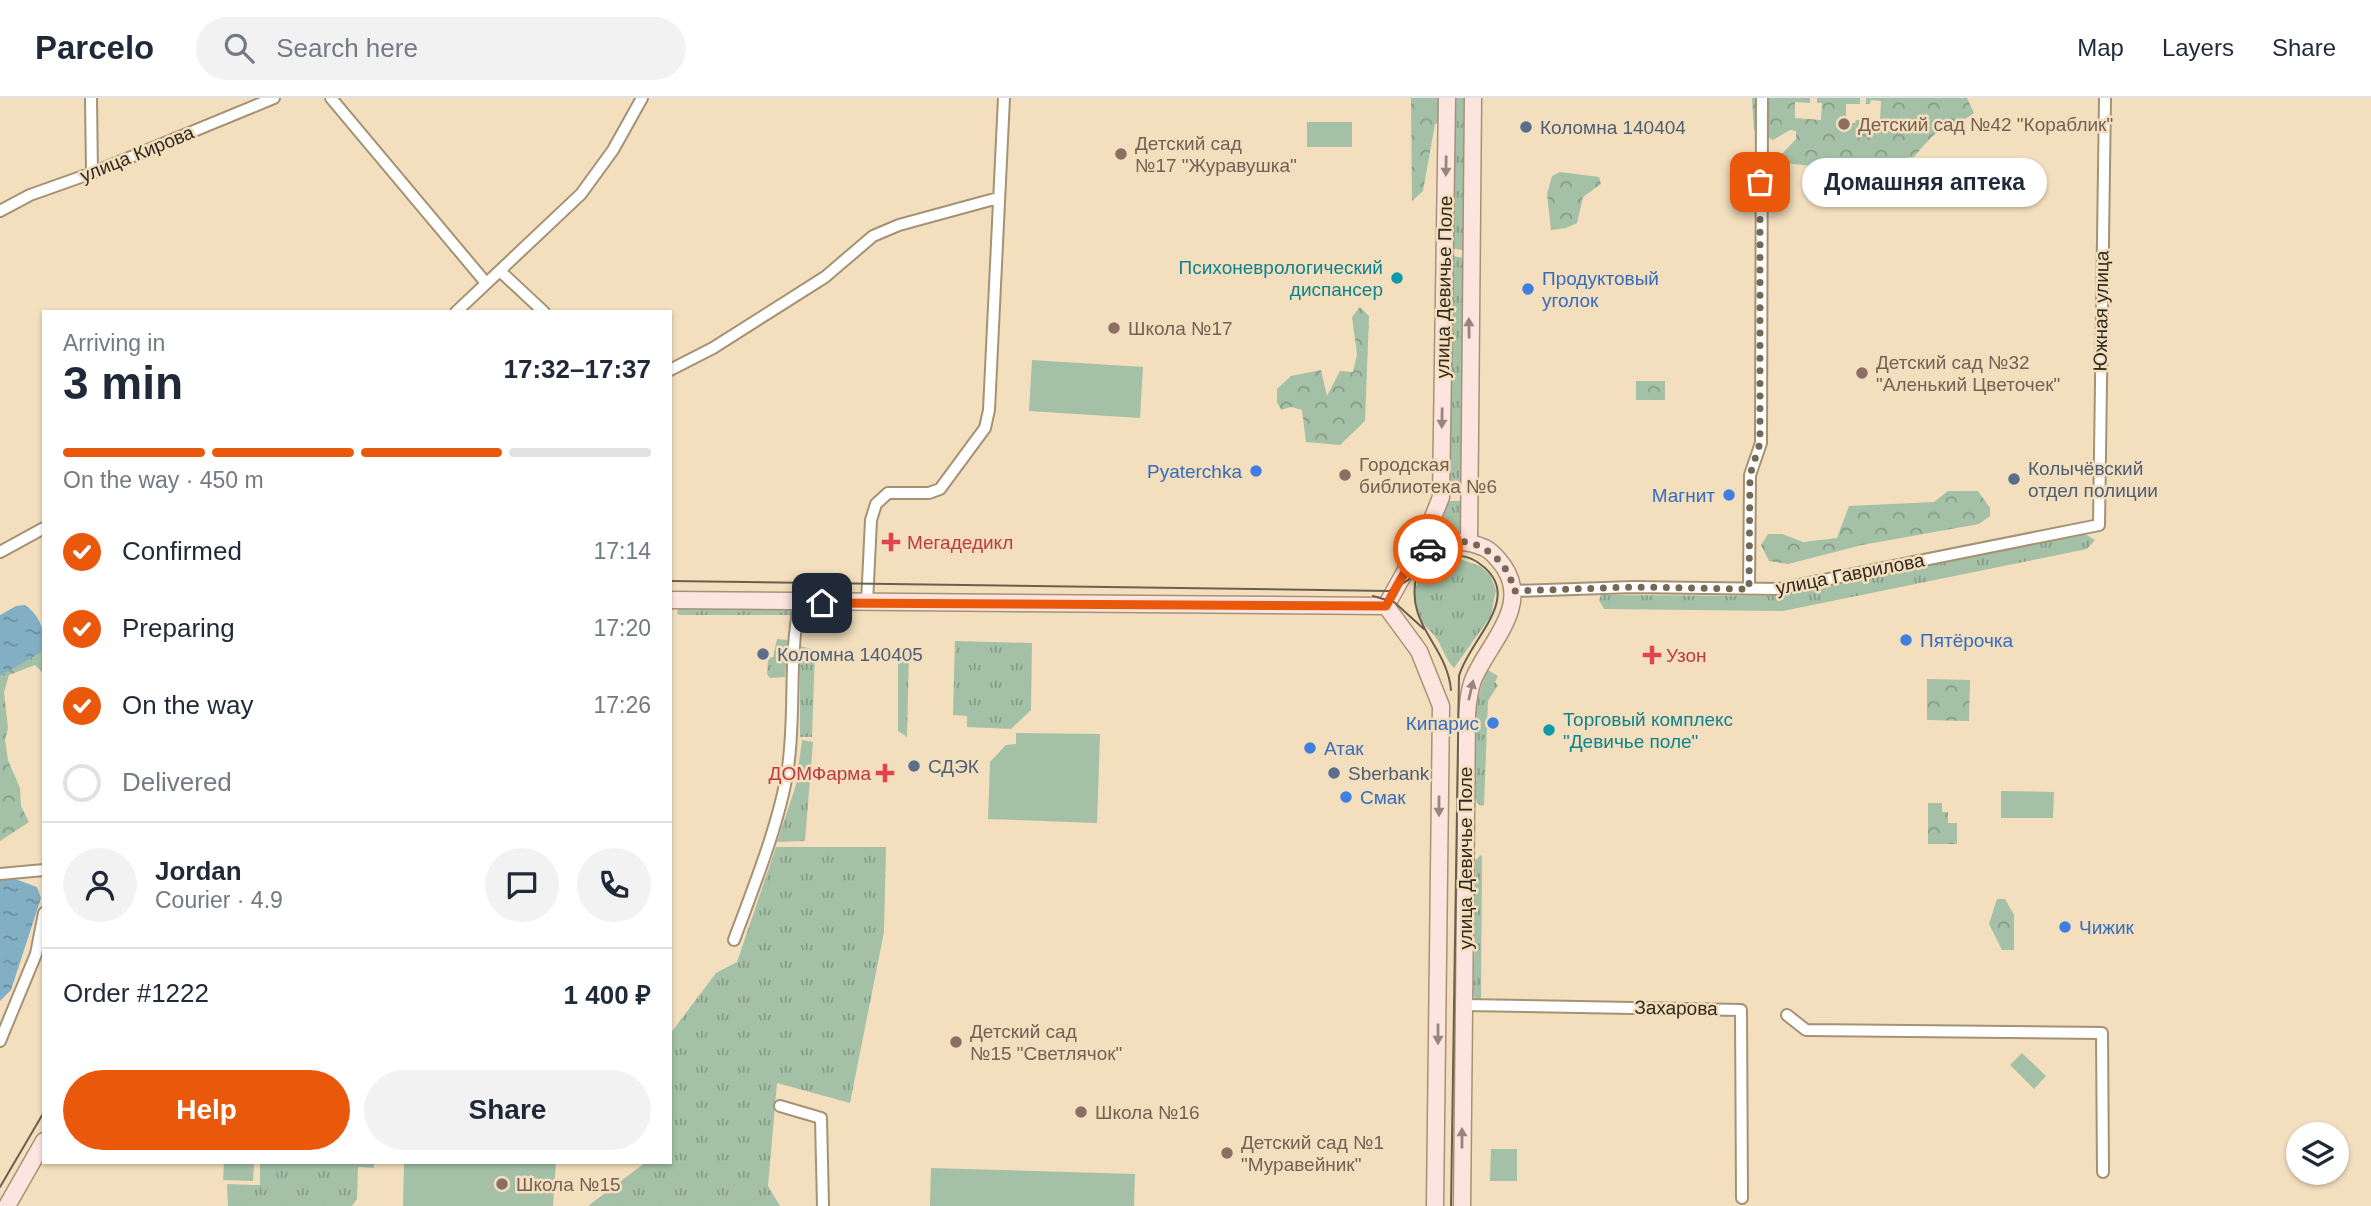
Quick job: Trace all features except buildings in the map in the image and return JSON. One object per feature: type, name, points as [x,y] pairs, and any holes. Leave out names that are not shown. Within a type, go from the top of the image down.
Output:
[{"type":"main road","name":"улица Девичье Поле","points":[[1435,1206],[1441,706],[1419,651],[1386,606],[1406,570],[1418,555],[1441,497],[1447,98]]},
{"type":"main road","name":"улица Девичье Поле","points":[[1469,543],[1473,98]]},
{"type":"main road","points":[[1444,253],[1470,253]]},
{"type":"main road","points":[[1418,555],[1436,545],[1452,541],[1469,543],[1488,550],[1498,559],[1512,580],[1514,591]]},
{"type":"main road","name":"улица Девичье Поле","points":[[1462,1206],[1466,713],[1473,680],[1505,623],[1514,591]]},
{"type":"main road","points":[[672,600],[1386,606]]},
{"type":"main road","points":[[7,1206],[42,1145]]},
{"type":"street","points":[[91,98],[92,173]]},
{"type":"street","name":"улица Кирова","points":[[0,211],[30,195],[92,173],[274,98]]},
{"type":"street","points":[[331,98],[486,283]]},
{"type":"street","points":[[458,310],[581,194],[613,150],[642,98]]},
{"type":"street","points":[[867,603],[871,520],[876,504],[888,493],[929,493],[940,489],[985,428],[1004,98]]},
{"type":"street","points":[[1749,589],[1750,475],[1760,443],[1762,98]]},
{"type":"street","name":"Южная улица","points":[[2099,525],[2105,98]]},
{"type":"street","points":[[672,369],[713,348],[825,277],[873,236],[912,221],[998,198]]},
{"type":"street","points":[[500,271],[542,310]]},
{"type":"street","name":"улица Гаврилова","points":[[1514,591],[1633,587],[1779,589],[2099,525]]},
{"type":"street","points":[[0,552],[42,529]]},
{"type":"street","points":[[734,940],[786,786],[791,738],[792,636],[800,602]]},
{"type":"street","points":[[0,874],[42,870]]},
{"type":"street","points":[[0,1041],[36,954],[42,923]]},
{"type":"street","name":"Захарова","points":[[1464,1005],[1741,1010],[1742,1198]]},
{"type":"street","points":[[1787,1015],[1806,1030],[2102,1033],[2103,1172]]},
{"type":"street","points":[[780,1106],[821,1118],[822,1206]]},
{"type":"green space","points":[[1411,98],[1440,98],[1441,123],[1435,124],[1423,191],[1412,201]]},
{"type":"green space","points":[[1452,98],[1468,98],[1466,246],[1462,250],[1451,248]]},
{"type":"green space","points":[[1752,98],[1810,98],[1810,103],[1795,102],[1795,118],[1821,120],[1822,103],[1817,103],[1817,98],[1860,98],[1860,104],[1846,104],[1846,123],[1855,123],[1856,120],[1880,120],[1881,101],[1871,100],[1870,104],[1866,104],[1866,98],[1967,98],[1974,113],[1938,131],[1914,157],[1820,167],[1785,163],[1781,155],[1796,139],[1796,131],[1790,130],[1773,140],[1754,130]]},
{"type":"green space","points":[[1307,122],[1352,122],[1352,147],[1307,147]]},
{"type":"green space","points":[[1560,172],[1599,177],[1601,184],[1583,197],[1577,223],[1551,230],[1547,194],[1552,176]]},
{"type":"green space","points":[[1453,256],[1465,258],[1463,491],[1447,491]]},
{"type":"green space","points":[[1360,307],[1369,316],[1365,421],[1340,445],[1306,442],[1302,410],[1291,407],[1281,410],[1277,402],[1277,389],[1291,376],[1321,370],[1327,396],[1340,371],[1353,372],[1357,354],[1352,317]]},
{"type":"green space","points":[[1032,360],[1143,367],[1140,418],[1029,411]]},
{"type":"green space","points":[[1636,381],[1665,381],[1665,400],[1636,400]]},
{"type":"green space","points":[[1948,491],[1978,491],[1990,508],[1990,516],[1979,524],[1862,545],[1788,564],[1769,561],[1761,545],[1768,534],[1782,534],[1803,542],[1837,538],[1849,506],[1934,502]]},
{"type":"green space","points":[[1446,501],[1461,501],[1460,531],[1457,534],[1431,537]]},
{"type":"green space","points":[[2085,534],[2095,540],[2087,549],[1783,611],[1604,609],[1599,600],[1601,595],[1777,596]]},
{"type":"green space","points":[[1454,557],[1480,566],[1490,575],[1496,590],[1491,616],[1454,668],[1437,639],[1421,620],[1415,596],[1416,587],[1425,571]]},
{"type":"green space","points":[[678,609],[793,611],[791,615],[681,615],[677,614]]},
{"type":"green space","points":[[777,639],[788,640],[785,677],[770,678],[767,674],[768,658],[773,657]]},
{"type":"green space","points":[[955,641],[1032,643],[1031,710],[1011,729],[967,727],[967,716],[953,715]]},
{"type":"green space","points":[[800,646],[815,650],[812,737],[800,737]]},
{"type":"green space","points":[[42,650],[42,672],[35,665],[9,675],[4,692],[8,760],[20,788],[21,806],[29,822],[0,841],[0,676]]},
{"type":"green space","points":[[898,651],[909,653],[907,737],[898,731]]},
{"type":"green space","points":[[1488,670],[1498,676],[1495,682],[1498,685],[1488,701],[1484,805],[1481,806],[1477,803],[1472,775],[1473,736],[1478,698]]},
{"type":"green space","points":[[1927,679],[1970,680],[1969,721],[1927,720]]},
{"type":"green space","points":[[1016,733],[1100,734],[1097,823],[988,819],[990,762],[1006,745],[1016,744]]},
{"type":"green space","points":[[802,740],[813,742],[805,841],[777,842],[796,785]]},
{"type":"green space","points":[[2001,791],[2054,792],[2053,818],[2001,818]]},
{"type":"green space","points":[[1928,803],[1942,803],[1942,812],[1948,812],[1948,823],[1957,823],[1957,844],[1928,844]]},
{"type":"green space","points":[[776,847],[886,847],[884,932],[850,1103],[777,1083],[768,1186],[780,1206],[588,1206],[643,1164],[672,1164],[672,1031],[716,973],[737,962]]},
{"type":"green space","points":[[1481,855],[1481,999],[1475,998],[1473,993],[1475,939],[1469,931],[1471,864]]},
{"type":"green space","points":[[1997,899],[2005,899],[2014,915],[2014,950],[2002,950],[1989,924]]},
{"type":"green space","points":[[2022,1053],[2046,1076],[2034,1089],[2010,1065]]},
{"type":"green space","points":[[1491,1149],[1517,1149],[1517,1181],[1490,1181]]},
{"type":"green space","points":[[224,1164],[254,1164],[253,1181],[223,1180]]},
{"type":"green space","points":[[260,1164],[374,1164],[374,1168],[358,1167],[357,1199],[352,1206],[228,1206],[227,1184],[260,1185]]},
{"type":"green space","name":"Школа №15","points":[[404,1164],[556,1164],[553,1206],[403,1206]]},
{"type":"green space","points":[[931,1168],[1135,1174],[1134,1206],[930,1206]]},
{"type":"water","points":[[25,605],[35,614],[42,629],[42,652],[0,676],[0,615],[16,606]]},
{"type":"water","points":[[15,879],[37,887],[41,898],[11,990],[0,1001],[0,880]]},
{"type":"tram line","points":[[672,581],[1389,591],[1444,557],[1466,557],[1480,564],[1493,577],[1498,590],[1490,618],[1459,676],[1451,1206]]},
{"type":"tram line","points":[[1416,578],[1414,595],[1417,609],[1448,674],[1451,690]]},
{"type":"tram line","points":[[1373,596],[1394,602],[1424,629]]},
{"type":"tram line","points":[[0,1187],[42,1115]]},
{"type":"way so far","points":[[1428,549],[1452,541],[1469,543],[1488,550],[1506,569],[1514,591],[1633,587],[1749,589],[1750,475],[1760,443],[1760,182]]},
{"type":"place","name":"Детский сад №42 \"Кораблик\"","points":[[1844,124]]},
{"type":"place","name":"Коломна 140404","points":[[1526,127]]},
{"type":"place","name":"Детский сад №17 \"Журавушка\"","points":[[1121,154]]},
{"type":"place","name":"Домашняя аптека","points":[[1760,182]]},
{"type":"place","name":"Психоневрологический диспансер","points":[[1397,278]]},
{"type":"place","name":"Продуктовый уголок","points":[[1528,289]]},
{"type":"place","name":"Школа №17","points":[[1114,328]]},
{"type":"place","name":"Детский сад №32 \"Аленький Цветочек\"","points":[[1862,373]]},
{"type":"place","name":"Pyaterchka","points":[[1256,471]]},
{"type":"place","name":"Городская библиотека №6","points":[[1345,475]]},
{"type":"place","name":"Колычёвский отдел полиции","points":[[2014,479]]},
{"type":"place","name":"Магнит","points":[[1729,495]]},
{"type":"place","name":"Мегадедикл","points":[[891,542]]},
{"type":"place","name":"Пятёрочка","points":[[1906,640]]},
{"type":"place","name":"Коломна 140405","points":[[763,654]]},
{"type":"place","name":"Узон","points":[[1652,655]]},
{"type":"place","name":"Кипарис","points":[[1493,723]]},
{"type":"place","name":"Торговый комплекс \"Девичье поле\"","points":[[1549,730]]},
{"type":"place","name":"Атак","points":[[1310,748]]},
{"type":"place","name":"СДЭК","points":[[914,766]]},
{"type":"place","name":"ДОМФарма","points":[[885,773]]},
{"type":"place","name":"Sberbank","points":[[1334,773]]},
{"type":"place","name":"Смак","points":[[1346,797]]},
{"type":"place","name":"Чижик","points":[[2065,927]]},
{"type":"place","name":"Детский сад №15 \"Светлячок\"","points":[[956,1042]]},
{"type":"place","name":"Школа №16","points":[[1081,1112]]},
{"type":"place","name":"Детский сад №1 \"Муравейник\"","points":[[1227,1153]]},
{"type":"place","name":"Школа №15","points":[[502,1184]]},
{"type":"route","points":[[822,603],[1124,602],[1386,606],[1406,570],[1418,555],[1428,549]]}]
